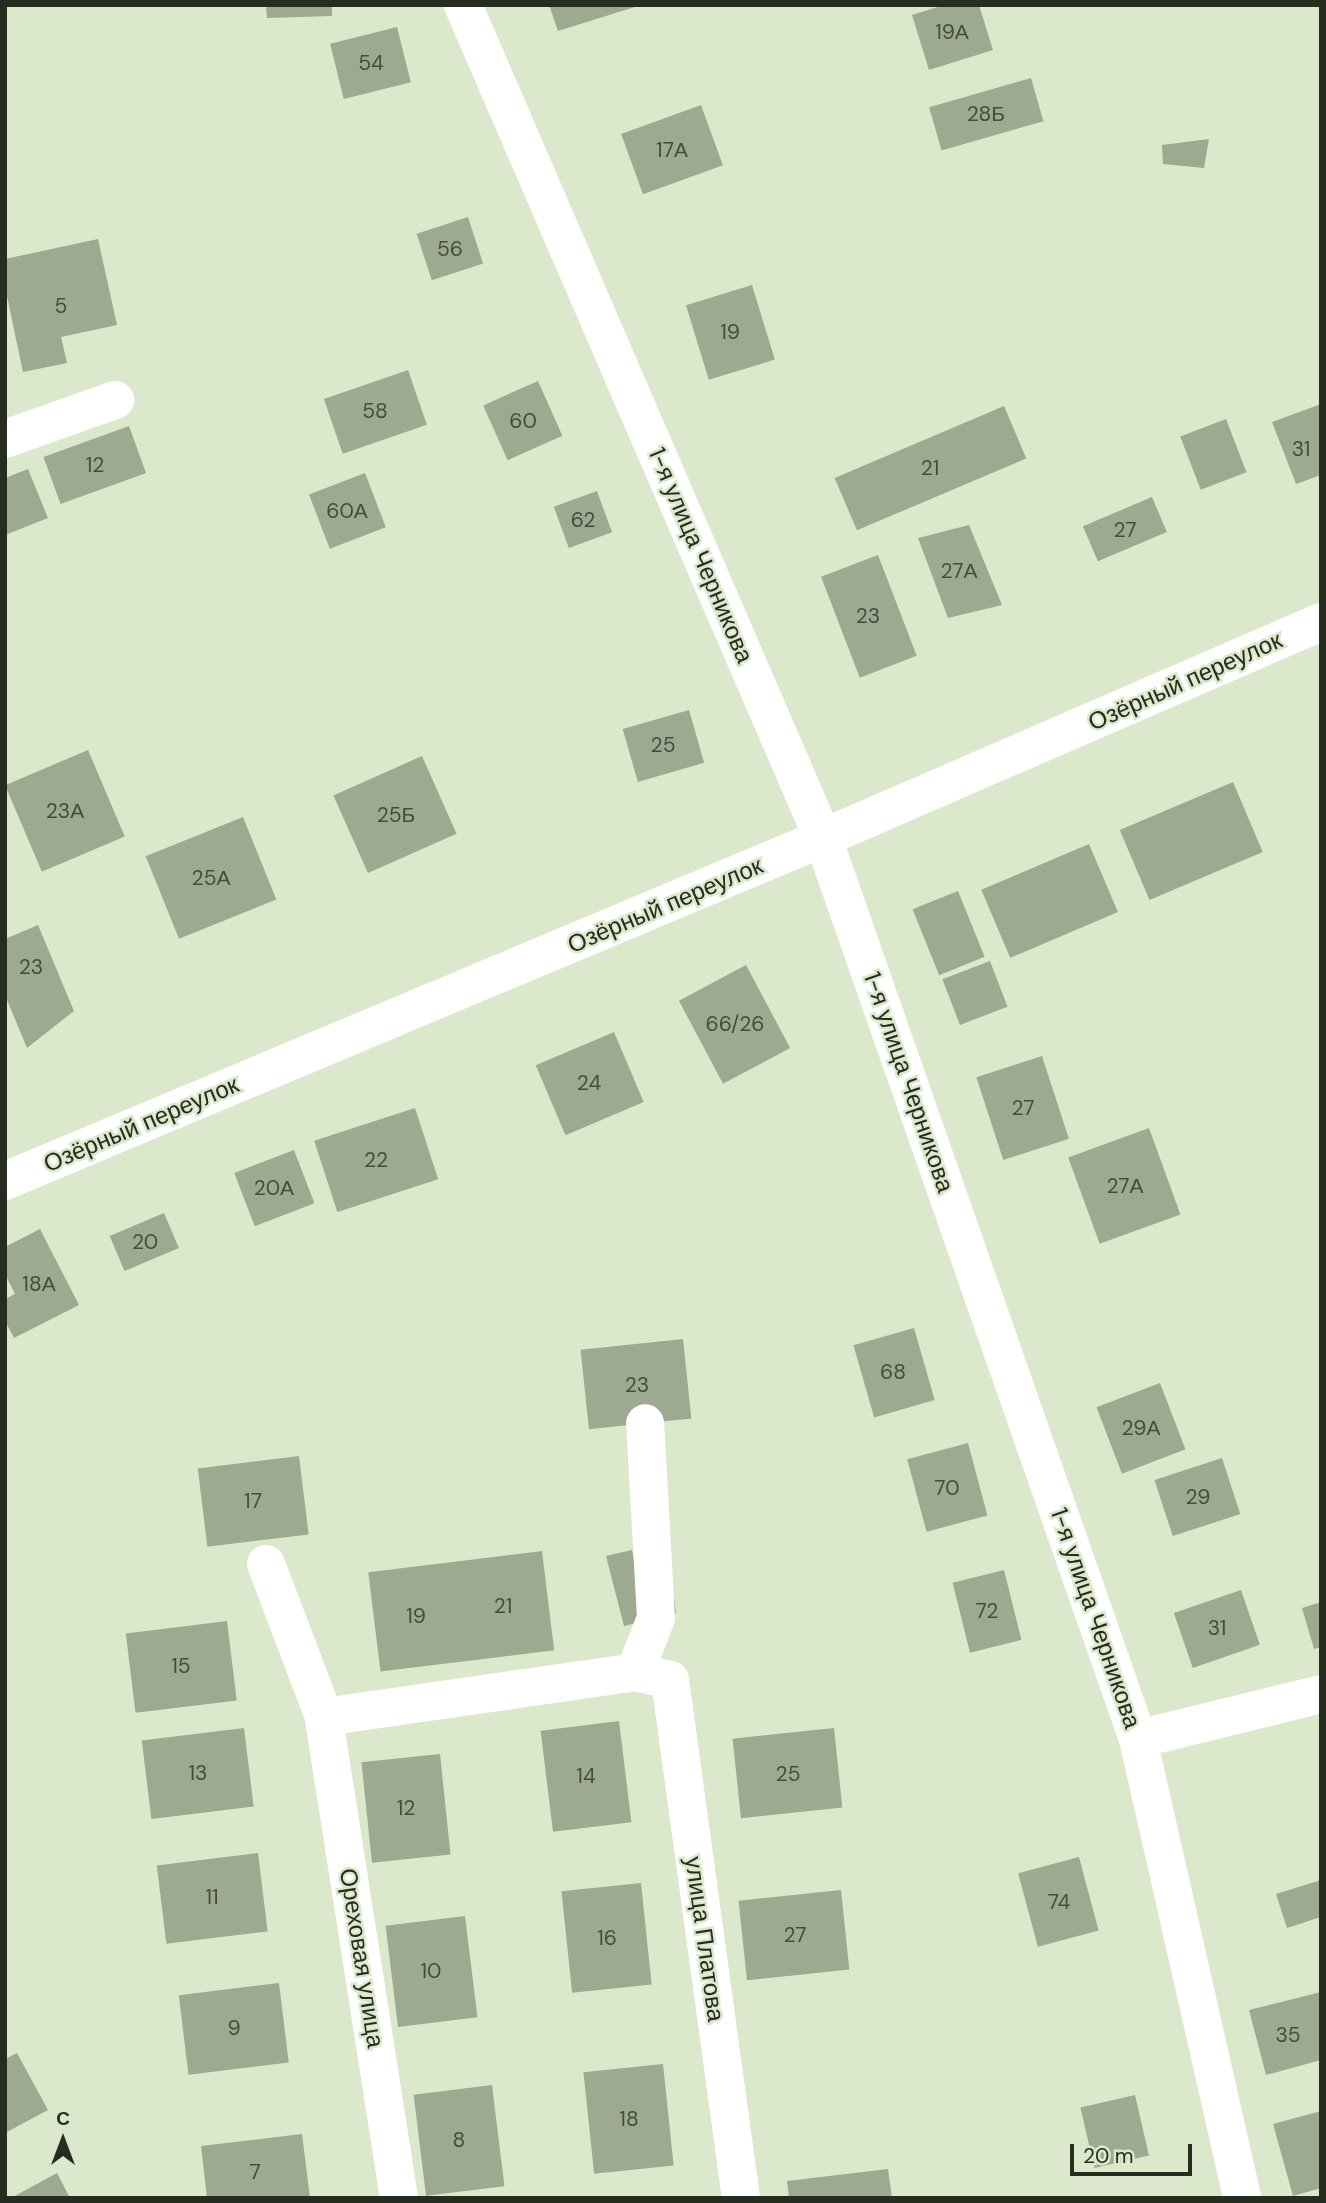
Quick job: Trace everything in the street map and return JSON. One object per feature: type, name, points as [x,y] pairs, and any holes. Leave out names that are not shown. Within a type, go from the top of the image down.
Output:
[{"type":"street","name":"1-я улица Черникова","points":[[463,5],[823,838],[1138,1738],[1242,2198]]},
{"type":"street","points":[[5,439],[115,400]]},
{"type":"street","name":"Озёрный переулок","points":[[5,1181],[823,838],[1321,622]]},
{"type":"street","points":[[324,1717],[652,1676],[656,1618],[645,1423]]},
{"type":"street","name":"Ореховая улица","points":[[266,1564],[324,1717],[399,2198]]},
{"type":"street","name":"улица Платова","points":[[652,1676],[741,2198]]},
{"type":"street","points":[[1138,1738],[1321,1694]]},
{"type":"building","points":[[266,5],[332,5],[332,16],[267,18]]},
{"type":"building","points":[[549,5],[638,5],[638,6],[558,31]]},
{"type":"building","points":[[944,5],[979,5],[993,50],[929,70],[912,15]]},
{"type":"building","points":[[397,27],[411,82],[344,99],[330,44]]},
{"type":"building","points":[[1031,78],[1043,121],[942,150],[929,107]]},
{"type":"building","points":[[701,105],[723,165],[643,194],[621,134]]},
{"type":"building","points":[[1209,139],[1204,168],[1163,164],[1162,145]]},
{"type":"building","points":[[468,217],[483,264],[432,280],[417,234]]},
{"type":"building","points":[[98,239],[117,325],[61,337],[67,363],[23,372],[5,287],[5,259]]},
{"type":"building","points":[[752,285],[775,360],[709,380],[686,305]]},
{"type":"building","points":[[408,370],[427,425],[343,454],[324,399]]},
{"type":"building","points":[[538,381],[562,436],[508,460],[483,405]]},
{"type":"building","points":[[1321,404],[1321,475],[1296,484],[1272,422]]},
{"type":"building","points":[[1004,406],[1026,458],[857,530],[835,478]]},
{"type":"building","points":[[1226,419],[1246,472],[1201,490],[1180,437]]},
{"type":"building","points":[[129,426],[146,473],[61,504],[43,457]]},
{"type":"building","points":[[28,469],[48,518],[5,535],[5,478]]},
{"type":"building","points":[[365,473],[386,527],[330,549],[309,495]]},
{"type":"building","points":[[597,491],[612,532],[569,548],[554,507]]},
{"type":"building","points":[[1152,497],[1167,532],[1098,561],[1083,526]]},
{"type":"building","points":[[969,525],[1002,605],[948,618],[918,538]]},
{"type":"building","points":[[878,555],[917,656],[860,678],[821,577]]},
{"type":"building","points":[[689,710],[704,763],[638,782],[623,729]]},
{"type":"building","points":[[88,750],[125,837],[42,872],[5,785]]},
{"type":"building","points":[[422,756],[457,834],[368,873],[333,795]]},
{"type":"building","points":[[1233,782],[1263,852],[1149,900],[1120,830]]},
{"type":"building","points":[[243,817],[276,900],[179,939],[146,856]]},
{"type":"building","points":[[1089,844],[1118,912],[1010,958],[981,890]]},
{"type":"building","points":[[958,891],[985,957],[939,975],[913,909]]},
{"type":"building","points":[[38,925],[74,1011],[27,1048],[5,995],[5,939]]},
{"type":"building","points":[[990,961],[1008,1007],[960,1025],[942,979]]},
{"type":"building","points":[[746,965],[790,1048],[723,1084],[679,1001]]},
{"type":"building","points":[[614,1032],[644,1102],[565,1135],[536,1065]]},
{"type":"building","points":[[1042,1056],[1069,1139],[1003,1160],[976,1077]]},
{"type":"building","points":[[415,1108],[438,1179],[337,1212],[314,1141]]},
{"type":"building","points":[[1149,1128],[1180,1214],[1100,1244],[1068,1157]]},
{"type":"building","points":[[294,1150],[314,1203],[255,1226],[234,1173]]},
{"type":"building","points":[[164,1213],[179,1248],[125,1271],[110,1236]]},
{"type":"building","points":[[40,1229],[79,1305],[14,1338],[5,1321],[5,1299],[15,1294],[5,1274],[5,1247]]},
{"type":"building","points":[[914,1328],[935,1400],[874,1417],[853,1345]]},
{"type":"building","points":[[683,1339],[691,1419],[589,1429],[581,1350]]},
{"type":"building","points":[[1160,1383],[1185,1449],[1122,1474],[1097,1407]]},
{"type":"building","points":[[968,1443],[987,1515],[927,1532],[907,1459]]},
{"type":"building","points":[[299,1456],[309,1534],[207,1547],[198,1468]]},
{"type":"building","points":[[1222,1458],[1240,1514],[1173,1536],[1154,1480]]},
{"type":"building","points":[[632,1550],[642,1598],[673,1591],[676,1613],[624,1626],[606,1556]]},
{"type":"building","points":[[542,1551],[554,1650],[380,1672],[368,1572]]},
{"type":"building","points":[[1004,1570],[1021,1640],[970,1653],[953,1583]]},
{"type":"building","points":[[1241,1590],[1260,1645],[1193,1668],[1174,1613]]},
{"type":"building","points":[[1321,1602],[1321,1647],[1314,1649],[1302,1608]]},
{"type":"building","points":[[227,1621],[237,1700],[136,1713],[126,1633]]},
{"type":"building","points":[[619,1721],[631,1822],[553,1832],[541,1731]]},
{"type":"building","points":[[244,1728],[254,1806],[151,1819],[142,1741]]},
{"type":"building","points":[[834,1728],[842,1808],[741,1818],[733,1739]]},
{"type":"building","points":[[440,1754],[451,1854],[372,1863],[361,1762]]},
{"type":"building","points":[[258,1853],[268,1931],[166,1944],[157,1865]]},
{"type":"building","points":[[1079,1857],[1099,1930],[1038,1947],[1018,1873]]},
{"type":"building","points":[[1321,1880],[1321,1917],[1287,1928],[1276,1894]]},
{"type":"building","points":[[641,1883],[652,1984],[572,1993],[561,1891]]},
{"type":"building","points":[[841,1890],[849,1970],[747,1980],[739,1901]]},
{"type":"building","points":[[465,1916],[477,2017],[398,2027],[386,1926]]},
{"type":"building","points":[[279,1983],[289,2062],[189,2075],[179,1995]]},
{"type":"building","points":[[1321,1992],[1321,2060],[1266,2075],[1249,2010]]},
{"type":"building","points":[[17,2053],[48,2110],[5,2133],[5,2059]]},
{"type":"building","points":[[663,2064],[674,2165],[594,2174],[583,2072]]},
{"type":"building","points":[[492,2085],[504,2186],[426,2196],[414,2095]]},
{"type":"building","points":[[1135,2095],[1149,2155],[1094,2168],[1080,2108]]},
{"type":"building","points":[[1321,2111],[1321,2188],[1293,2196],[1273,2124]]},
{"type":"building","points":[[302,2134],[310,2198],[207,2198],[201,2146]]},
{"type":"building","points":[[888,2169],[892,2198],[789,2198],[787,2181]]},
{"type":"building","points":[[57,2173],[70,2198],[11,2198]]}]
